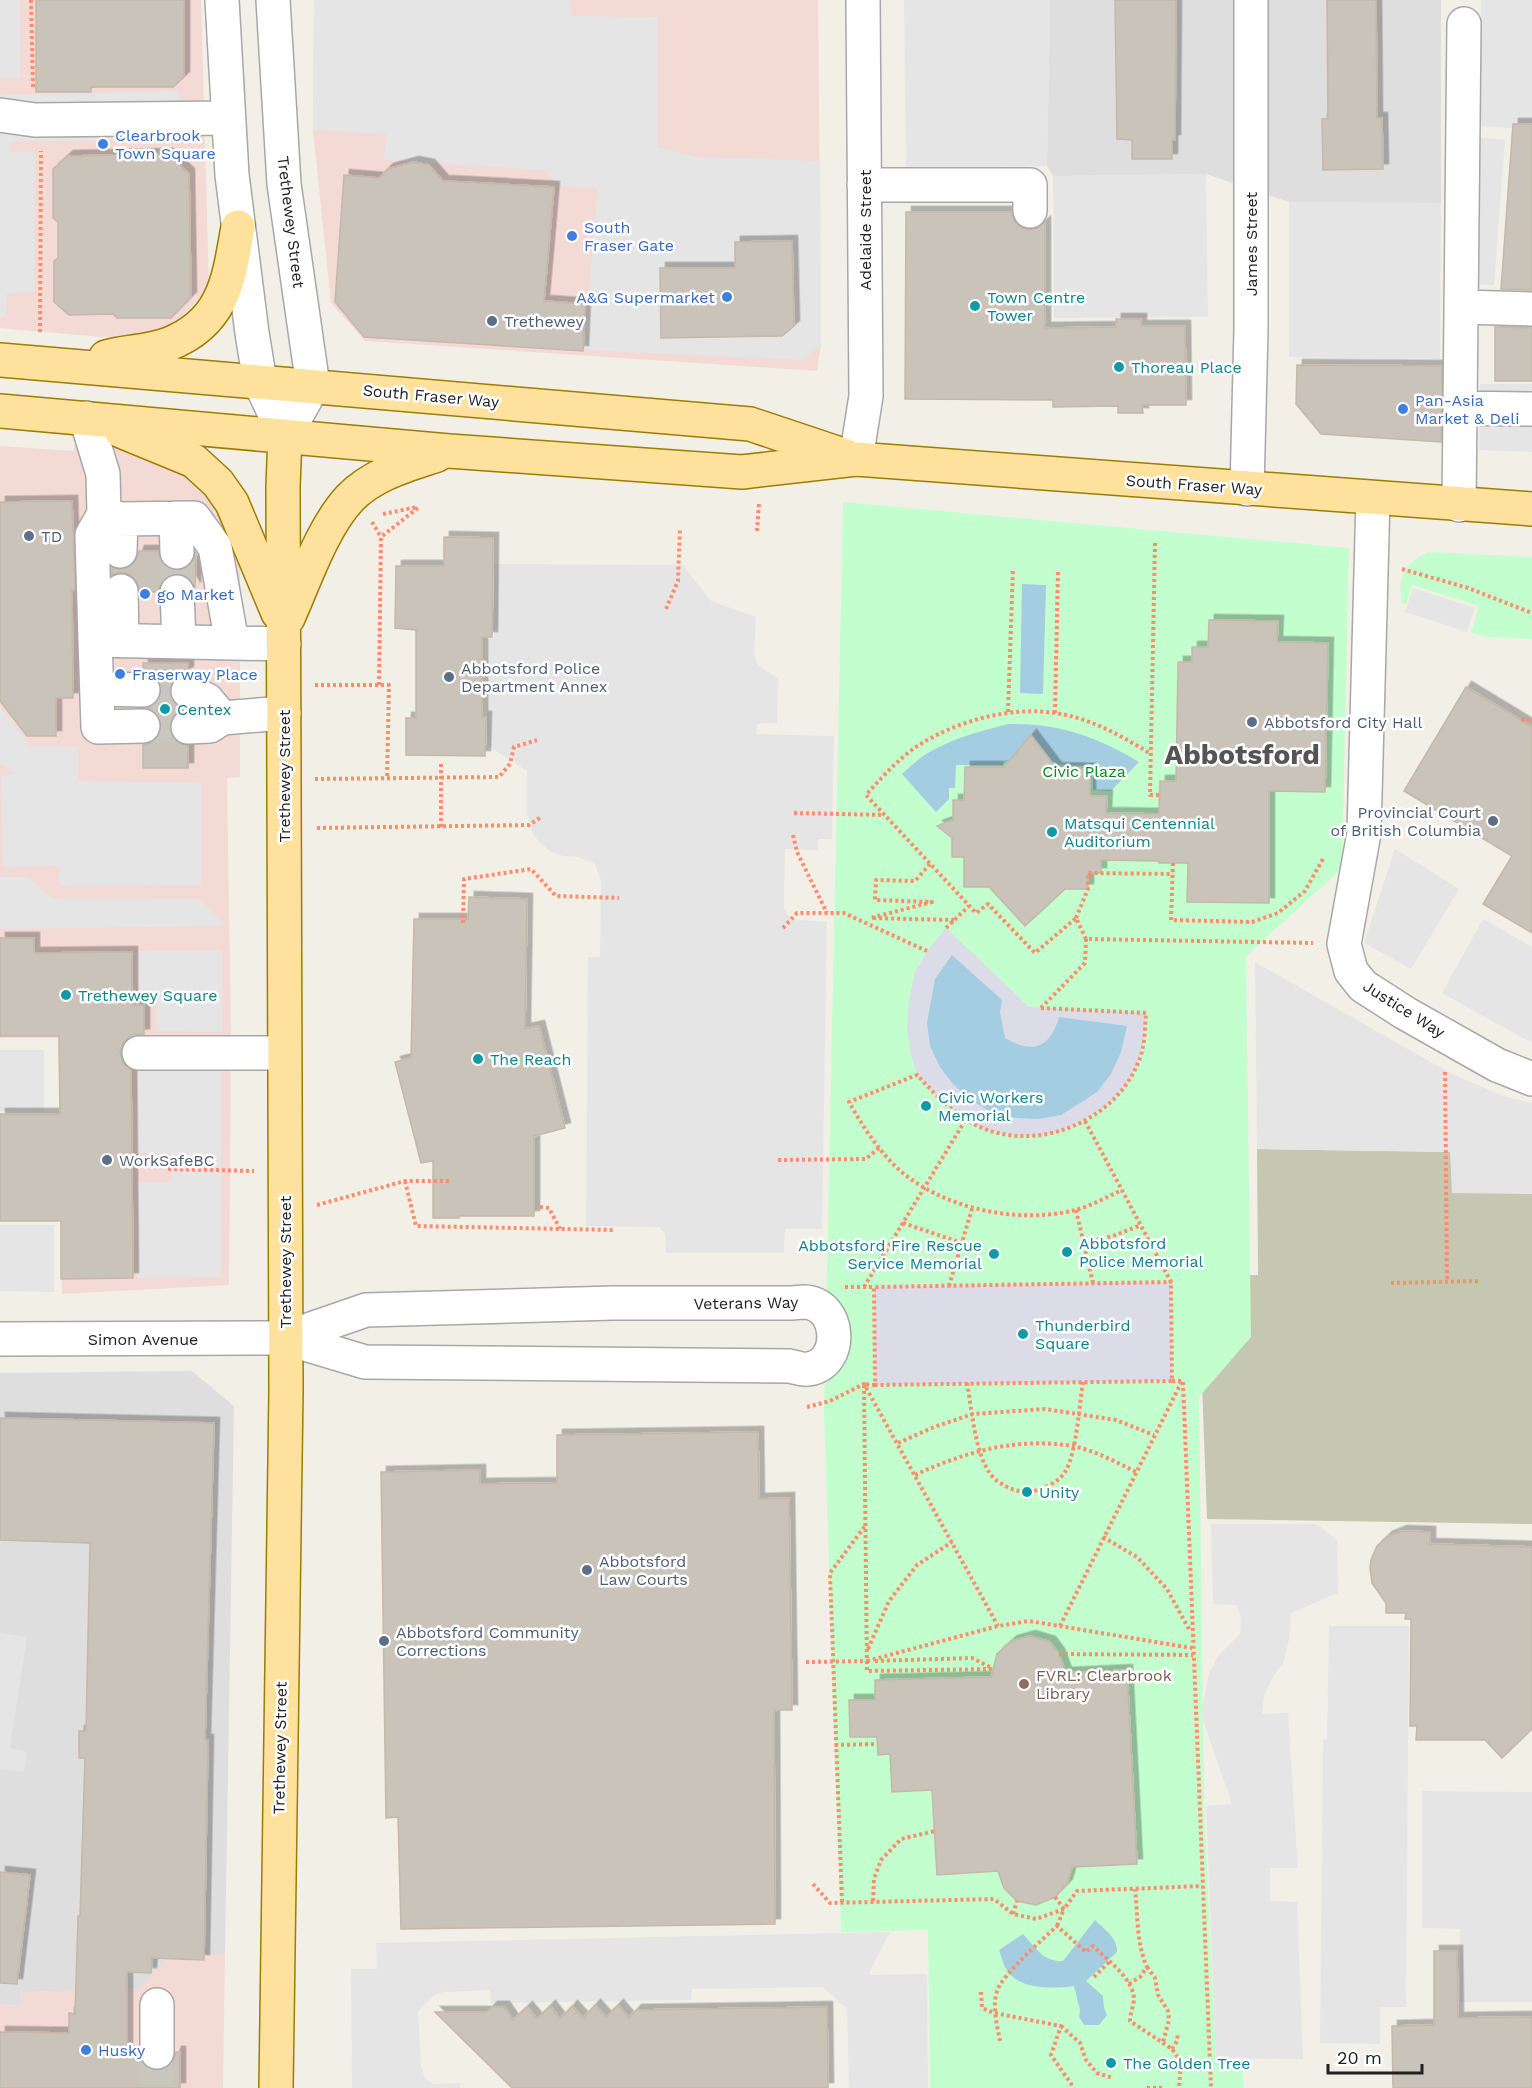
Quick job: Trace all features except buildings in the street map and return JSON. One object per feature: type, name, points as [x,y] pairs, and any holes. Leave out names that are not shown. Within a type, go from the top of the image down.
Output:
[{"type":"main road","points":[[79,366],[116,354],[145,351],[170,344],[199,325],[217,306],[227,284],[238,227]]},
{"type":"main road","name":"South Fraser Way","points":[[0,360],[750,424],[856,459]]},
{"type":"main road","name":"South Fraser Way","points":[[0,411],[449,451],[742,472],[856,459],[1532,509]]},
{"type":"main road","points":[[86,418],[194,461],[218,483],[232,503],[284,636]]},
{"type":"main road","name":"Trethewey Street","points":[[276,2088],[285,1338],[283,486],[285,436]]},
{"type":"main road","points":[[284,636],[321,544],[338,513],[351,497],[382,475],[449,451]]},
{"type":"street","name":"Trethewey Street","points":[[222,0],[228,117],[238,227],[260,382],[285,436]]},
{"type":"street","name":"Trethewey Street","points":[[273,0],[284,184],[314,386],[285,436]]},
{"type":"street","name":"Adelaide Street","points":[[856,459],[866,396],[863,0]]},
{"type":"street","name":"James Street","points":[[1247,489],[1251,329],[1251,0]]},
{"type":"street","points":[[1460,505],[1464,24]]},
{"type":"street","points":[[0,115],[35,120],[228,117]]},
{"type":"street","points":[[864,185],[1030,185],[1030,212]]},
{"type":"street","points":[[1461,307],[1532,309]]},
{"type":"street","points":[[1460,408],[1532,409]]},
{"type":"street","points":[[86,418],[103,474],[120,551]]},
{"type":"street","name":"Justice Way","points":[[1373,498],[1364,833],[1344,944],[1351,971],[1363,986],[1444,1035],[1497,1065],[1532,1079]]},
{"type":"street","points":[[109,640],[92,535],[112,516],[194,518],[214,547],[232,643]]},
{"type":"street","points":[[176,518],[177,552]]},
{"type":"street","points":[[121,591],[97,688],[98,727],[143,726]]},
{"type":"street","points":[[177,592],[179,642]]},
{"type":"street","points":[[109,640],[232,643],[284,636]]},
{"type":"street","points":[[97,688],[143,690]]},
{"type":"street","points":[[188,691],[207,700],[222,718]]},
{"type":"street","points":[[188,727],[210,726],[222,718],[283,699]]},
{"type":"street","points":[[139,1053],[284,1053]]},
{"type":"street","name":"Veterans Way","points":[[805,1302],[820,1306],[830,1317],[834,1332],[834,1345],[829,1356],[820,1365],[806,1369],[789,1366],[365,1362],[285,1338],[366,1310],[805,1302]]},
{"type":"street","name":"Simon Avenue","points":[[0,1339],[285,1338]]},
{"type":"street","points":[[157,2005],[157,2052]]},
{"type":"path","points":[[31,0],[34,143],[41,146],[40,363]]},
{"type":"path","points":[[757,531],[759,502]]},
{"type":"path","points":[[378,515],[418,507],[381,537]]},
{"type":"path","points":[[368,517],[381,537],[380,685]]},
{"type":"path","points":[[666,609],[678,581],[680,528]]},
{"type":"path","points":[[1155,543],[1150,795],[1160,795]]},
{"type":"path","points":[[1008,712],[1013,568]]},
{"type":"path","points":[[1398,569],[1468,588],[1532,613]]},
{"type":"path","points":[[1055,713],[1058,570]]},
{"type":"path","points":[[283,699],[389,685],[387,779]]},
{"type":"path","points":[[1151,754],[1119,734],[1090,723],[1055,713],[1008,712],[945,732],[919,746],[893,766],[866,795],[976,913],[988,904],[1035,953],[1076,918],[1088,889],[1088,873],[1173,873]]},
{"type":"path","points":[[1522,721],[1524,718],[1532,723]]},
{"type":"path","points":[[331,778],[499,777],[510,764],[514,747],[537,740]]},
{"type":"path","points":[[441,765],[441,826]]},
{"type":"path","points":[[794,813],[885,815]]},
{"type":"path","points":[[284,829],[529,825],[541,817]]},
{"type":"path","points":[[793,835],[797,852],[827,913]]},
{"type":"path","points":[[1173,863],[1172,920],[1252,922],[1278,913],[1305,891],[1327,852]]},
{"type":"path","points":[[930,864],[915,881],[876,880],[874,900],[932,902],[871,918],[954,920]]},
{"type":"path","points":[[463,923],[464,879],[531,869],[556,896],[620,897]]},
{"type":"path","points":[[946,928],[969,906]]},
{"type":"path","points":[[783,928],[797,913],[844,913],[927,951]]},
{"type":"path","points":[[1076,918],[1086,939],[1085,963],[1041,1008],[1146,1013],[1139,1062],[1126,1085],[1107,1106],[1085,1121],[1063,1131],[1038,1136],[1011,1135],[985,1130],[966,1119],[939,1098],[917,1075],[849,1102],[862,1125],[896,1167],[924,1187],[972,1209],[1022,1216],[1076,1210],[1122,1190]]},
{"type":"path","points":[[1086,939],[1344,944]]},
{"type":"path","points":[[1444,1035],[1447,1281]]},
{"type":"path","points":[[864,1287],[966,1119]]},
{"type":"path","points":[[1085,1121],[1171,1282],[1172,1381]]},
{"type":"path","points":[[778,1160],[866,1159],[879,1148]]},
{"type":"path","points":[[168,1169],[285,1172]]},
{"type":"path","points":[[405,1181],[416,1226],[614,1230]]},
{"type":"path","points":[[351,1196],[405,1181],[448,1181]]},
{"type":"path","points":[[540,1207],[549,1208],[560,1229]]},
{"type":"path","points":[[949,1286],[972,1209]]},
{"type":"path","points":[[1076,1210],[1093,1283]]},
{"type":"path","points":[[903,1223],[962,1243]]},
{"type":"path","points":[[1084,1243],[1113,1236],[1141,1225]]},
{"type":"path","points":[[1390,1283],[1481,1281]]},
{"type":"path","points":[[875,1385],[874,1287],[1171,1282]]},
{"type":"path","points":[[807,1407],[830,1401],[864,1384],[1183,1381]]},
{"type":"path","points":[[1060,1626],[1183,1381]]},
{"type":"path","points":[[1183,1381],[1191,1633],[1211,2088]]},
{"type":"path","points":[[967,1383],[980,1451],[986,1467],[993,1478],[1014,1490],[1027,1492],[1043,1489],[1064,1474],[1073,1446],[1083,1382]]},
{"type":"path","points":[[864,1384],[998,1626]]},
{"type":"path","points":[[806,1662],[867,1661],[972,1658],[993,1669],[867,1671],[867,1661],[867,1651],[865,1526],[864,1384]]},
{"type":"path","points":[[898,1443],[934,1427],[973,1414],[1045,1409],[1116,1420],[1154,1436]]},
{"type":"path","points":[[915,1475],[947,1460],[980,1451],[1007,1445],[1044,1444],[1073,1446],[1105,1457],[1136,1472]]},
{"type":"path","points":[[842,1902],[830,1573],[865,1526]]},
{"type":"path","points":[[1103,1537],[1137,1557],[1167,1589],[1191,1633]]},
{"type":"path","points":[[867,1651],[889,1601],[916,1565],[952,1542]]},
{"type":"path","points":[[867,1661],[1029,1620],[1192,1648]]},
{"type":"path","points":[[1059,1654],[1192,1655]]},
{"type":"path","points":[[835,1745],[877,1744]]},
{"type":"path","points":[[873,1901],[874,1879],[881,1860],[901,1839],[935,1831]]},
{"type":"path","points":[[813,1884],[830,1903],[994,1899],[1013,1914],[1036,1919],[1064,1909]]},
{"type":"path","points":[[1000,2041],[994,2013],[997,1989],[1057,1926],[1064,1909],[1077,1891],[1202,1886]]},
{"type":"path","points":[[1134,1889],[1141,1953],[1155,1978],[1158,1995],[1168,2011],[1163,2042]]},
{"type":"path","points":[[1055,1897],[1064,1909]]},
{"type":"path","points":[[1013,1914],[1017,1901]]},
{"type":"path","points":[[1057,1926],[1086,1952],[1093,1946],[1129,1984],[1134,2000],[1130,2010],[1131,2022],[1172,2049],[1181,2062],[1179,2088]]},
{"type":"path","points":[[1094,1977],[1109,1962]]},
{"type":"path","points":[[1129,1984],[1140,1977],[1147,1966]]},
{"type":"path","points":[[981,1992],[982,2008],[994,2013],[1061,2026],[1080,2043],[1086,2060],[1097,2073],[1113,2079]]},
{"type":"path","points":[[1061,2026],[1051,2055],[1074,2088]]},
{"type":"path","points":[[1172,2049],[1177,2041],[1178,2033]]},
{"type":"path","points":[[1181,2062],[1210,2063]]},
{"type":"path","points":[[1147,2088],[1162,2088]]},
{"type":"shaded area","name":"Clearbrook Town Square","points":[[0,0],[201,0],[209,288],[158,342],[0,328]]},
{"type":"shaded area","points":[[0,0],[20,0],[20,78],[0,78]]},
{"type":"shaded area","name":"South Fraser Gate","points":[[314,0],[818,0],[821,344],[817,371],[365,341],[331,303],[313,130]]},
{"type":"shaded area","points":[[314,0],[570,0],[571,16],[657,17],[657,147],[697,157],[820,161],[821,344],[804,360],[584,350],[598,189],[560,186],[543,170],[384,160],[386,134],[313,130]]},
{"type":"shaded area","points":[[904,0],[1050,0],[1047,166],[906,169]]},
{"type":"shaded area","points":[[1050,0],[1441,0],[1441,203],[1289,202],[1206,174],[1053,176],[1047,166]]},
{"type":"shaded area","points":[[1481,0],[1532,0],[1532,129],[1481,126]]},
{"type":"shaded area","points":[[179,91],[182,140],[14,141],[8,148],[10,152],[35,152],[34,292],[7,293],[6,317],[0,317],[0,95]]},
{"type":"shaded area","points":[[1476,137],[1505,140],[1494,285],[1472,284]]},
{"type":"shaded area","points":[[1206,174],[1208,317],[1054,318],[1053,176]]},
{"type":"shaded area","points":[[1289,202],[1441,203],[1440,359],[1289,357]]},
{"type":"shaded area","points":[[1480,384],[1532,384],[1532,452],[1479,450]]},
{"type":"shaded area","points":[[75,439],[115,441],[204,483],[229,521],[240,571],[240,777],[227,778],[231,1037],[229,1285],[62,1294],[58,1038],[0,1038],[0,446],[74,451]]},
{"type":"shaded area","points":[[494,564],[683,565],[711,601],[756,617],[754,656],[758,665],[778,679],[777,723],[757,725],[756,734],[834,736],[832,839],[818,839],[818,850],[785,849],[784,909],[789,916],[798,920],[827,922],[822,1229],[785,1229],[784,1253],[666,1253],[665,1234],[659,1227],[586,1226],[588,957],[600,957],[601,881],[595,864],[579,857],[563,856],[552,852],[541,844],[533,834],[527,815],[527,771],[487,745],[487,639],[494,638]]},
{"type":"shaded area","points":[[1413,588],[1475,608],[1467,632],[1405,612]]},
{"type":"shaded area","points":[[0,706],[30,746],[78,746],[78,781],[201,783],[201,885],[60,886],[58,866],[3,867],[1,776],[17,774],[0,764]]},
{"type":"shaded area","points":[[1395,849],[1459,889],[1411,969],[1364,943]]},
{"type":"shaded area","points":[[0,877],[28,877],[51,898],[198,899],[227,926],[0,929]]},
{"type":"shaded area","points":[[1483,919],[1532,947],[1532,1043],[1442,993]]},
{"type":"shaded area","points":[[946,928],[1029,1007],[1146,1013],[1139,1062],[1126,1085],[1107,1106],[1063,1131],[1038,1136],[1011,1135],[985,1130],[966,1119],[939,1098],[917,1075],[907,1028],[909,1001],[915,972],[927,951]]},
{"type":"shaded area","points":[[222,950],[222,1032],[157,1031],[157,1000],[139,1000],[138,951]]},
{"type":"shaded area","points":[[1255,962],[1450,1073],[1503,1096],[1532,1103],[1532,1194],[1452,1193],[1450,1152],[1257,1149]]},
{"type":"shaded area","points":[[0,1050],[44,1050],[44,1112],[0,1111]]},
{"type":"shaded area","points":[[138,1064],[221,1065],[221,1277],[138,1278],[138,1182],[171,1182],[171,1153],[138,1153]]},
{"type":"shaded area","points":[[1257,1149],[1451,1152],[1532,1194],[1532,1524],[1207,1519],[1202,1383],[833,1275],[1258,1275]]},
{"type":"shaded area","points":[[0,1225],[54,1225],[54,1292],[0,1291]]},
{"type":"shaded area","name":"Thunderbird Square","points":[[1171,1282],[1172,1381],[875,1385],[874,1287]]},
{"type":"shaded area","points":[[192,1371],[234,1406],[225,1954],[170,1954],[140,1989],[21,1992],[21,2006],[0,2004],[0,1373]]},
{"type":"shaded area","points":[[1211,1524],[1317,1524],[1337,1540],[1338,1593],[1291,1613],[1284,1661],[1264,1696],[1262,1714],[1288,1713],[1298,1868],[1270,1868],[1270,1901],[1297,1902],[1303,2059],[1216,2058],[1206,1806],[1232,1804],[1201,1715],[1209,1673],[1219,1655],[1240,1634],[1241,1616],[1236,1605],[1213,1604]]},
{"type":"shaded area","points":[[1329,1626],[1409,1626],[1406,2007],[1380,2007],[1380,2044],[1320,2043],[1323,1740],[1327,1739]]},
{"type":"shaded area","points":[[0,1633],[27,1637],[10,1748],[27,1752],[24,1772],[0,1769]]},
{"type":"shaded area","points":[[1422,1791],[1532,1792],[1532,2002],[1460,2002],[1460,1929],[1422,1928]]},
{"type":"shaded area","points":[[890,1932],[869,1973],[871,1975],[927,1974],[928,2088],[849,2088],[847,2009],[823,1987],[692,1989],[691,2000],[491,2003],[490,1990],[443,1992],[433,1996],[418,2011],[421,2066],[425,2079],[434,2084],[460,2083],[460,2088],[352,2088],[351,1969],[377,1969],[376,1943]]},
{"type":"shaded area","points":[[170,1954],[225,1954],[223,2088],[0,2088],[0,2004],[20,2006],[20,1992],[139,1989]]},
{"type":"green space","name":"Civic Plaza","points":[[843,502],[1349,548],[1342,868],[1246,956],[1251,1337],[1199,1397],[1204,1805],[1216,2059],[1241,2059],[1244,2088],[930,2088],[928,1930],[841,1932],[824,1413]]},
{"type":"green space","points":[[1428,552],[1532,557],[1532,639],[1487,637],[1471,633],[1479,606],[1412,585],[1406,605],[1402,603],[1401,586],[1404,572],[1420,556]]},
{"type":"water","points":[[1022,584],[1046,585],[1043,694],[1020,693]]},
{"type":"water","points":[[1008,724],[1044,726],[1076,733],[1092,738],[1139,762],[1111,791],[1093,790],[1093,766],[1056,765],[1056,762],[1004,761],[1003,765],[956,765],[955,788],[949,788],[949,799],[936,812],[902,774],[925,755],[947,743]]},
{"type":"water","points":[[952,955],[1002,1000],[1000,1012],[1005,1038],[1015,1043],[1032,1047],[1039,1046],[1051,1036],[1059,1017],[1127,1026],[1121,1052],[1111,1074],[1097,1092],[1061,1115],[1038,1119],[1016,1118],[991,1112],[971,1100],[953,1084],[940,1067],[930,1046],[927,1023],[935,979]]},
{"type":"water","points":[[1095,1920],[1113,1938],[1117,1952],[1086,1981],[1103,1996],[1107,2015],[1099,2025],[1084,2025],[1079,2017],[1080,2010],[1074,1986],[1056,1988],[1019,1981],[1006,1969],[999,1950],[1023,1934],[1045,1957],[1063,1961]]},
{"type":"tunnel","points":[[177,552],[177,592]]},
{"type":"tunnel","points":[[143,690],[188,691]]},
{"type":"tunnel","points":[[143,726],[188,727]]},
{"type":"tunnel","points":[[157,2052],[157,2088]]},
{"type":"place","name":"Clearbrook Town Square","points":[[103,144]]},
{"type":"place","name":"South Fraser Gate","points":[[572,236]]},
{"type":"place","name":"A&G Supermarket","points":[[727,297]]},
{"type":"place","name":"Town Centre Tower","points":[[975,306]]},
{"type":"place","name":"Trethewey","points":[[492,321]]},
{"type":"place","name":"Thoreau Place","points":[[1119,367]]},
{"type":"place","name":"Pan-Asia Market & Deli","points":[[1403,409]]},
{"type":"place","name":"TD","points":[[29,536]]},
{"type":"place","name":"go Market","points":[[145,594]]},
{"type":"place","name":"Fraserway Place","points":[[120,674]]},
{"type":"place","name":"Abbotsford Police Department Annex","points":[[449,677]]},
{"type":"place","name":"Centex","points":[[165,709]]},
{"type":"place","name":"Abbotsford City Hall","points":[[1252,722]]},
{"type":"place","name":"Provincial Court of British Columbia","points":[[1493,821]]},
{"type":"place","name":"Matsqui Centennial Auditorium","points":[[1052,832]]},
{"type":"place","name":"Trethewey Square","points":[[66,995]]},
{"type":"place","name":"The Reach","points":[[478,1059]]},
{"type":"place","name":"Civic Workers Memorial","points":[[926,1106]]},
{"type":"place","name":"WorkSafeBC","points":[[107,1160]]},
{"type":"place","name":"Abbotsford Police Memorial","points":[[1067,1252]]},
{"type":"place","name":"Abbotsford Fire Rescue Service Memorial","points":[[994,1254]]},
{"type":"place","name":"Thunderbird Square","points":[[1023,1334]]},
{"type":"place","name":"Unity","points":[[1027,1492]]},
{"type":"place","name":"Abbotsford Law Courts","points":[[587,1570]]},
{"type":"place","name":"Abbotsford Community Corrections","points":[[384,1641]]},
{"type":"place","name":"FVRL: Clearbrook Library","points":[[1024,1684]]},
{"type":"place","name":"Husky","points":[[86,2050]]},
{"type":"place","name":"The Golden Tree","points":[[1111,2063]]},
{"type":"district","name":"Abbotsford","points":[[1242,754]]}]
